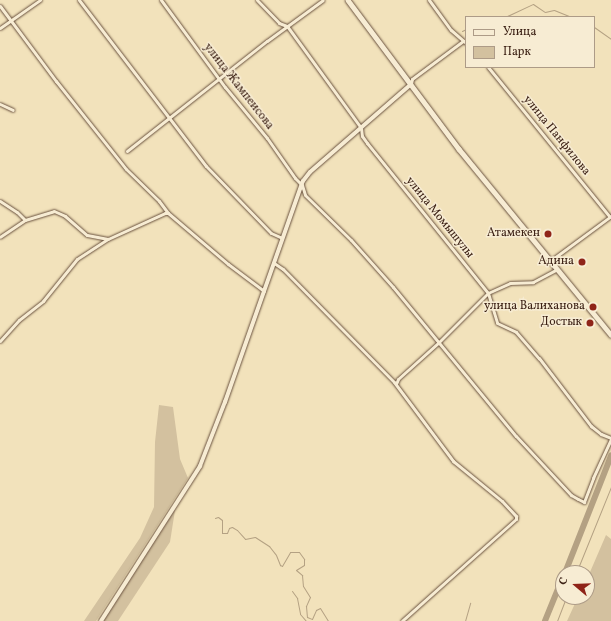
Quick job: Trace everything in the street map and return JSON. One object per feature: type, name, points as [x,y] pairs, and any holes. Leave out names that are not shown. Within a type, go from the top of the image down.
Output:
[{"type":"main road","points":[[348,0],[410,85],[611,335]]},
{"type":"street","points":[[0,28],[40,0]]},
{"type":"street","points":[[79,0],[206,166],[271,233],[282,238]]},
{"type":"street","name":"улица Жампеисова","points":[[161,0],[219,78],[267,138],[295,178],[302,185],[305,195],[351,240],[516,436],[571,495],[584,502],[611,438]]},
{"type":"street","name":"улица Момышулы","points":[[258,0],[279,23],[287,26],[361,128],[362,136],[367,143],[488,293],[497,323],[516,332],[539,358],[591,426],[601,434],[611,438]]},
{"type":"street","points":[[127,151],[168,117],[323,0]]},
{"type":"street","points":[[101,621],[200,466],[225,402],[282,238],[302,185],[310,172],[410,85],[412,79],[465,42],[451,30],[429,0]]},
{"type":"street","points":[[0,6],[56,81],[126,169],[168,213],[228,264],[264,291]]},
{"type":"street","name":"улица Панфилова","points":[[489,68],[611,216]]},
{"type":"street","points":[[0,104],[13,110]]},
{"type":"street","points":[[0,201],[17,212],[25,220]]},
{"type":"street","points":[[0,237],[25,220],[54,211],[64,216],[87,235],[108,238]]},
{"type":"street","points":[[0,341],[19,320],[43,301],[72,264],[108,238],[168,213]]},
{"type":"street","points":[[550,261],[611,216]]},
{"type":"street","points":[[274,262],[283,269],[396,384],[453,461],[502,501],[517,518],[402,621]]},
{"type":"street","points":[[396,384],[398,379],[438,343],[488,293],[510,283],[533,282],[558,270]]},
{"type":"green space","points":[[159,405],[173,407],[180,459],[188,478],[96,621],[84,621],[140,538],[154,507],[155,442]]},
{"type":"green space","points":[[176,504],[170,542],[118,621],[102,621]]},
{"type":"green space","points":[[606,535],[611,539],[611,621],[567,621],[574,605],[595,605],[595,565],[593,565]]},
{"type":"waterway","points":[[507,16],[533,4],[545,12],[554,10],[569,16]]},
{"type":"waterway","points":[[595,28],[611,39]]},
{"type":"waterway","points":[[568,565],[611,456]]},
{"type":"waterway","points":[[579,565],[611,487]]},
{"type":"waterway","points":[[215,518],[218,517],[222,520],[222,533],[227,533],[229,528],[232,527],[245,539],[255,537],[269,546],[282,566],[290,552],[299,552],[304,559],[304,565],[296,570],[302,575],[303,586],[310,597],[306,606],[307,617],[312,619],[316,610],[320,608],[328,621]]},
{"type":"waterway","points":[[292,591],[297,598],[300,614],[306,621]]},
{"type":"waterway","points":[[545,621],[555,597]]},
{"type":"waterway","points":[[465,621],[470,603]]},
{"type":"waterway","points":[[557,621],[563,605]]},
{"type":"place","name":"Атамекен","points":[[548,234]]},
{"type":"place","name":"Адина","points":[[582,262]]},
{"type":"place","name":"улица Валиханова","points":[[593,307]]},
{"type":"place","name":"Достык","points":[[590,323]]}]
